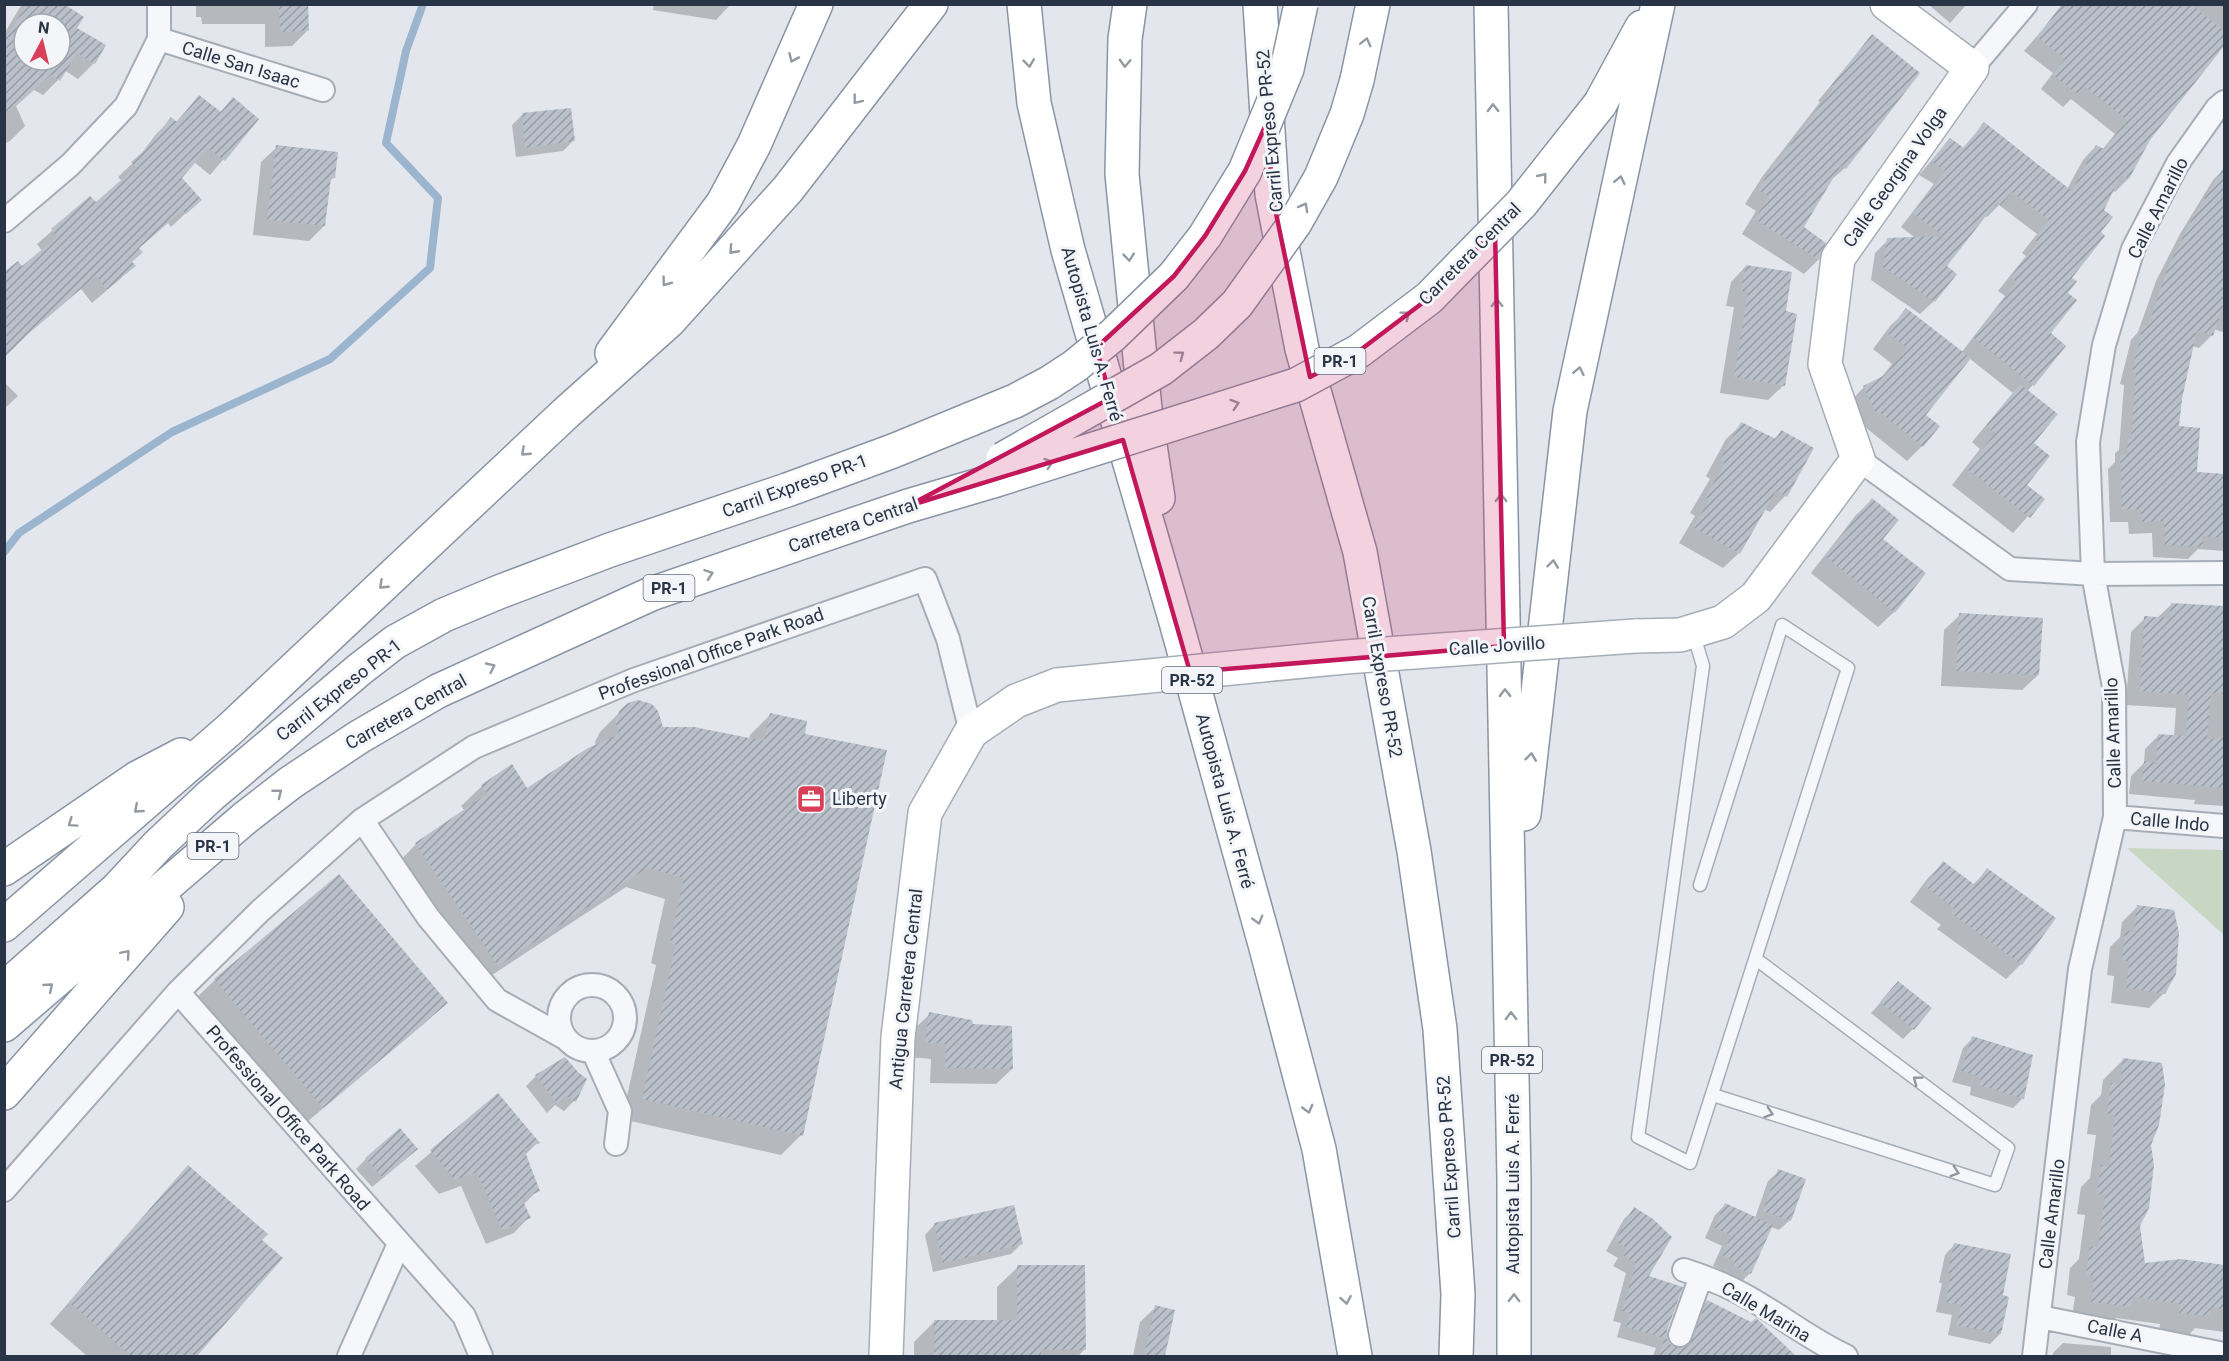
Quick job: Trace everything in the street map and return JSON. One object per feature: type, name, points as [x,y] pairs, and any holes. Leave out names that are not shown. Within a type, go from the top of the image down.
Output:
[{"type":"main road","points":[[567,412],[723,203],[754,145],[816,4]]},
{"type":"main road","points":[[4,925],[230,729],[567,412],[669,321],[788,189],[931,4]]},
{"type":"main road","name":"Autopista Luis A. Ferré","points":[[1024,4],[1034,103],[1068,250],[1176,622],[1319,1149],[1354,1356]]},
{"type":"main road","points":[[1130,4],[1125,39],[1123,184],[1146,419],[1176,622]]},
{"type":"main road","name":"Carril Expreso PR-52","points":[[1260,4],[1272,194],[1302,349],[1360,552],[1414,851],[1440,1029],[1458,1293],[1456,1356]]},
{"type":"main road","name":"Carril Expreso PR-1","points":[[158,845],[218,789],[360,669],[395,642],[444,615],[499,591],[610,550],[894,451],[1015,401],[1075,366],[1113,335],[1174,276],[1224,207],[1250,161],[1287,69],[1301,4]]},
{"type":"main road","points":[[998,470],[1161,369],[1206,334],[1237,304],[1295,223],[1321,177],[1347,114],[1357,80],[1373,4]]},
{"type":"main road","name":"Autopista Luis A. Ferré","points":[[1491,4],[1510,941],[1514,1356]]},
{"type":"main road","points":[[1510,941],[1570,411],[1656,4]]},
{"type":"main road","name":"Carretera Central","points":[[4,1025],[245,818],[290,783],[359,737],[448,686],[651,594],[908,506],[998,470],[1296,385],[1359,351],[1429,298],[1521,204],[1600,104],[1656,4]]},
{"type":"main road","points":[[1887,4],[1972,68]]},
{"type":"main road","name":"Calle Georgina Volga","points":[[1858,459],[1825,364],[1838,258],[1972,68]]},
{"type":"main road","name":"Calle Jovillo","points":[[1057,686],[1345,657],[1635,636],[1680,635],[1723,622],[1756,597],[1858,459]]},
{"type":"main road","name":"Antigua Carretera Central","points":[[886,1356],[897,1037],[926,813],[971,732],[1016,701],[1057,686]]},
{"type":"main road","points":[[4,869],[137,778],[230,729]]},
{"type":"main road","points":[[4,1093],[245,818]]},
{"type":"main road","points":[[4,972],[158,845]]},
{"type":"main road","points":[[4,989],[117,889],[158,845]]},
{"type":"street","points":[[4,221],[70,165],[126,106],[159,39],[159,4]]},
{"type":"street","name":"Calle Georgina Volga","points":[[1972,68],[2026,4]]},
{"type":"street","name":"Calle San Isaac","points":[[159,39],[323,90]]},
{"type":"street","name":"Calle Amarillo","points":[[2034,1356],[2080,969],[2115,817],[2114,687],[2093,574],[2088,442],[2104,345],[2133,249],[2178,163],[2217,108],[2224,102]]},
{"type":"street","points":[[1858,459],[2010,569],[2093,574],[2224,573]]},
{"type":"street","name":"Professional Office Park Road","points":[[4,1190],[178,992],[260,911],[362,820],[474,747],[634,680],[925,579],[948,639],[971,732]]},
{"type":"street","name":"Calle Indo","points":[[2115,817],[2224,826]]},
{"type":"street","points":[[362,820],[428,917],[497,1000],[565,1038],[573,1045],[593,1051],[613,1043],[620,1036],[624,1026],[622,1004],[607,988],[596,985],[574,990],[566,997],[558,1018],[565,1038]]},
{"type":"street","name":"Professional Office Park Road","points":[[178,992],[464,1316],[481,1356]]},
{"type":"street","points":[[593,1051],[620,1111],[616,1144]]},
{"type":"street","points":[[349,1356],[399,1244]]},
{"type":"street","name":"Calle Marina","points":[[1680,1335],[1693,1273],[1728,1287],[1774,1313],[1812,1350],[1846,1356]]},
{"type":"street","name":"Calle A","points":[[2040,1317],[2224,1354]]},
{"type":"lane","points":[[1693,631],[1703,666],[1638,1137],[1690,1163],[1848,668],[1782,626],[1700,885]]},
{"type":"lane","points":[[1713,1095],[1995,1185],[2008,1148],[1756,959]]},
{"type":"highlighted area","points":[[1268,120],[1272,194],[1310,377],[1359,351],[1429,298],[1495,230],[1504,646],[1190,672],[1123,440],[908,506],[1111,398],[1096,348],[1174,276],[1205,236],[1245,171]]},
{"type":"green space","points":[[2127,848],[2224,850],[2224,935]]},
{"type":"building","points":[[27,4],[64,4],[84,17],[77,28],[106,45],[95,64],[77,53],[72,61],[72,12],[22,12]]},
{"type":"building","points":[[279,4],[308,4],[309,31],[280,32]]},
{"type":"building","points":[[2062,4],[2191,4],[2224,31],[2224,46],[2150,140],[2129,179],[2121,175],[2104,210],[2113,217],[2101,232],[2105,236],[2072,278],[2077,281],[2068,293],[2077,300],[2051,333],[2066,346],[2034,386],[1974,338],[2017,282],[2010,277],[2038,242],[2034,239],[2049,220],[2012,192],[2001,205],[1997,202],[1947,266],[1957,274],[1935,302],[1883,267],[1887,238],[1943,236],[1913,213],[1946,171],[1931,161],[1950,138],[1964,148],[1984,122],[2072,191],[2096,145],[2104,149],[2127,120],[2084,86],[2078,94],[2053,75],[2065,59],[2037,37]]},
{"type":"building","points":[[12,28],[12,72],[65,72],[60,81],[51,75],[4,115],[4,41]]},
{"type":"building","points":[[1872,34],[1920,73],[1846,169],[1841,165],[1804,227],[1826,243],[1819,260],[1755,219],[1769,196],[1758,190],[1776,161]]},
{"type":"building","points":[[199,95],[221,112],[233,97],[259,119],[225,161],[208,148],[182,178],[202,200],[186,214],[183,210],[139,248],[143,252],[132,262],[136,266],[107,289],[96,276],[31,331],[4,358],[4,272],[18,261],[22,266],[57,237],[51,229],[90,196],[96,202],[136,167],[131,162],[147,148],[171,117],[177,122]]},
{"type":"building","points":[[571,108],[575,141],[525,148],[522,113]]},
{"type":"building","points":[[276,145],[338,152],[335,178],[331,178],[325,226],[267,220]]},
{"type":"building","points":[[2224,167],[2224,304],[2213,336],[2197,330],[2182,399],[2179,426],[2200,428],[2197,472],[2224,474],[2224,538],[2203,536],[2203,547],[2165,545],[2164,521],[2141,522],[2141,510],[2122,509],[2120,454],[2127,455],[2128,439],[2131,439],[2136,373],[2132,372],[2143,325],[2148,326],[2168,267],[2192,219]]},
{"type":"building","points":[[1746,265],[1792,272],[1786,311],[1797,314],[1785,386],[1734,377],[1748,292],[1741,291]]},
{"type":"building","points":[[1906,308],[1971,358],[1926,415],[1940,426],[1923,447],[1881,413],[1877,415],[1863,386],[1885,375],[1907,348],[1887,333]]},
{"type":"building","points":[[2020,384],[2058,414],[2034,443],[2050,456],[2027,485],[2045,499],[2030,518],[1967,469],[1995,433],[1986,426]]},
{"type":"building","points":[[1741,422],[1776,439],[1781,430],[1814,448],[1787,497],[1776,491],[1740,554],[1693,527],[1709,500],[1705,497],[1725,463],[1720,460]]},
{"type":"building","points":[[1872,498],[1899,520],[1883,539],[1926,573],[1895,613],[1825,556]]},
{"type":"building","points":[[2171,603],[2224,606],[2224,694],[2211,693],[2207,739],[2224,738],[2224,788],[2142,781],[2144,761],[2156,762],[2158,734],[2186,736],[2189,695],[2140,691],[2144,616],[2170,618]]},
{"type":"building","points":[[1959,613],[2043,618],[2039,675],[1956,671]]},
{"type":"building","points":[[638,700],[652,704],[658,711],[663,727],[694,727],[764,741],[770,713],[807,721],[805,734],[887,750],[803,1136],[642,1099],[676,944],[670,943],[684,878],[647,868],[498,966],[415,843],[487,794],[481,785],[512,764],[527,788],[588,748],[619,734],[615,721],[620,710],[628,703]]},
{"type":"building","points":[[1943,861],[1975,885],[1987,868],[2056,918],[2022,965],[1951,913],[1955,909],[1925,886]]},
{"type":"building","points":[[339,874],[448,1003],[323,1108],[214,979]]},
{"type":"building","points":[[2137,905],[2174,910],[2179,933],[2176,974],[2165,994],[2126,988],[2129,961],[2122,960],[2125,930],[2134,932]]},
{"type":"building","points":[[1898,981],[1932,1008],[1914,1030],[1880,1002]]},
{"type":"building","points":[[929,1012],[972,1020],[973,1024],[1012,1026],[1013,1069],[945,1068],[946,1044],[925,1042]]},
{"type":"building","points":[[1972,1036],[2033,1055],[2024,1099],[1979,1085],[1981,1077],[1961,1071]]},
{"type":"building","points":[[565,1057],[587,1079],[576,1102],[565,1095],[558,1104],[535,1075]]},
{"type":"building","points":[[2123,1058],[2162,1063],[2165,1085],[2159,1125],[2151,1145],[2154,1165],[2149,1208],[2140,1226],[2145,1263],[2181,1259],[2224,1265],[2224,1310],[2211,1308],[2210,1316],[2179,1313],[2180,1304],[2134,1297],[2130,1307],[2091,1302],[2094,1276],[2086,1275],[2090,1246],[2098,1247],[2105,1195],[2097,1194],[2101,1165],[2109,1166],[2115,1115],[2107,1114],[2111,1083],[2120,1084]]},
{"type":"building","points":[[498,1093],[540,1143],[524,1149],[540,1191],[522,1199],[531,1218],[502,1230],[477,1172],[455,1180],[430,1150]]},
{"type":"building","points":[[400,1128],[418,1149],[383,1178],[365,1158]]},
{"type":"building","points":[[188,1165],[268,1234],[262,1240],[283,1258],[197,1356],[131,1356],[69,1302]]},
{"type":"building","points":[[1778,1169],[1806,1179],[1791,1221],[1763,1211]]},
{"type":"building","points":[[1725,1203],[1773,1225],[1751,1274],[1733,1265],[1735,1261],[1722,1255],[1731,1235],[1714,1228]]},
{"type":"building","points":[[1014,1205],[1023,1244],[943,1263],[934,1223]]},
{"type":"building","points":[[1634,1207],[1653,1219],[1672,1237],[1649,1276],[1683,1287],[1667,1330],[1670,1344],[1682,1348],[1689,1345],[1707,1300],[1751,1322],[1756,1318],[1796,1356],[1658,1356],[1665,1338],[1626,1327],[1630,1313],[1622,1311],[1636,1263],[1622,1255],[1627,1248],[1615,1241]]},
{"type":"building","points":[[1954,1243],[2011,1254],[2003,1295],[2009,1297],[2001,1334],[1957,1325],[1961,1305],[1946,1302],[1951,1273],[1948,1273]]},
{"type":"building","points":[[1017,1265],[1085,1265],[1086,1350],[1041,1350],[1041,1356],[934,1356],[934,1320],[1017,1320]]},
{"type":"building","points":[[1155,1305],[1175,1310],[1165,1356],[1144,1356]]},
{"type":"waterway","points":[[4,552],[19,533],[172,432],[330,359],[430,268],[438,198],[386,143],[406,51],[423,4]]},
{"type":"place","name":"Liberty","points":[[811,799]]}]
